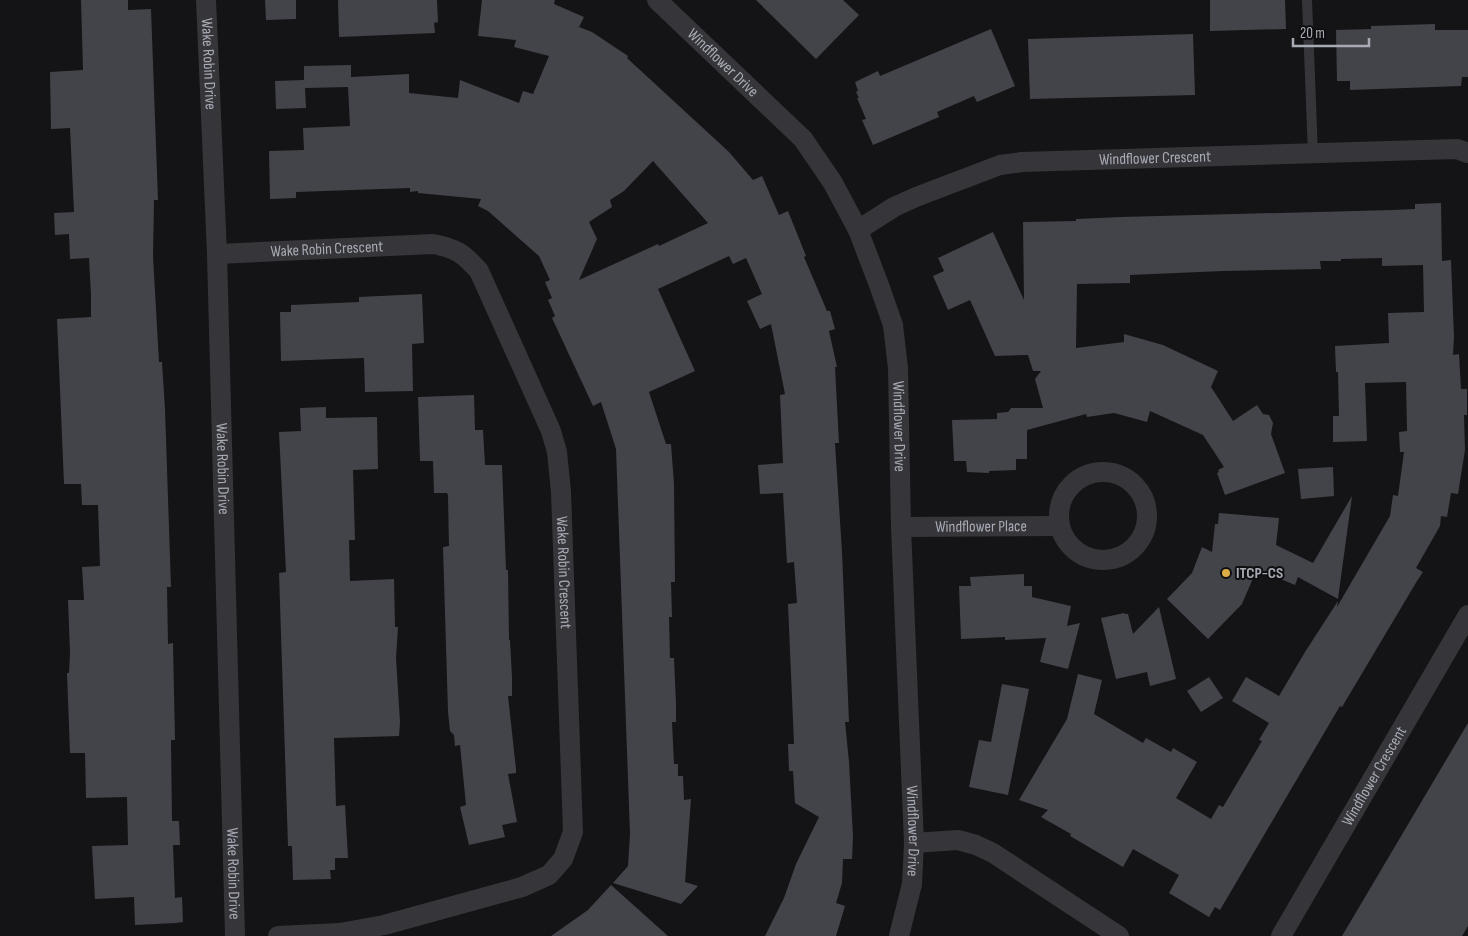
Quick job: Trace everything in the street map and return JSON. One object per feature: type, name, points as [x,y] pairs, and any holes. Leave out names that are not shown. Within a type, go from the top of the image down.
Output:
[{"type":"street","name":"Wake Robin Drive","points":[[206,0],[217,254],[235,936]]},
{"type":"street","name":"Windflower Drive","points":[[657,0],[802,139],[833,183],[858,230],[893,326],[898,368],[901,527],[914,843],[912,884],[899,936]]},
{"type":"street","name":"Windflower Crescent","points":[[858,230],[894,207],[1000,164],[1056,160],[1457,149],[1468,153]]},
{"type":"street","name":"Wake Robin Crescent","points":[[217,254],[433,244],[451,247],[479,271],[551,431],[557,452],[561,492],[573,832],[563,859],[549,875],[522,886],[384,925],[340,933],[278,936]]},
{"type":"street","points":[[1107,472],[1121,476],[1132,483],[1141,494],[1146,507],[1147,522],[1142,537],[1133,549],[1120,558],[1105,561],[1090,559],[1076,552],[1066,540],[1060,526],[1059,512],[1062,499],[1070,487],[1080,478],[1093,473],[1107,472]]},
{"type":"street","name":"Windflower Place","points":[[901,527],[1060,526]]},
{"type":"street","name":"Windflower Crescent","points":[[1281,936],[1468,615]]},
{"type":"street","points":[[914,843],[958,840],[976,845],[993,854],[1119,936]]},
{"type":"lane","points":[[1307,0],[1313,154]]},
{"type":"building","points":[[81,0],[128,0],[128,10],[151,9],[158,200],[154,200],[153,256],[159,362],[162,362],[165,409],[171,587],[167,587],[168,644],[173,643],[175,740],[171,740],[172,821],[179,821],[180,845],[173,845],[175,898],[182,897],[183,922],[176,923],[135,925],[134,897],[95,899],[92,846],[128,845],[127,797],[86,798],[85,753],[70,753],[67,673],[69,673],[70,653],[68,600],[84,600],[82,567],[100,566],[98,505],[82,505],[81,484],[64,484],[57,319],[91,317],[91,295],[89,258],[70,259],[69,234],[55,235],[54,213],[74,212],[70,128],[51,129],[50,72],[83,70]]},
{"type":"building","points":[[265,0],[296,0],[296,19],[266,20]]},
{"type":"building","points":[[338,0],[437,0],[438,22],[434,23],[435,33],[339,37]]},
{"type":"building","points":[[482,0],[555,0],[554,4],[584,17],[579,27],[592,32],[628,56],[627,58],[729,152],[753,180],[762,176],[779,215],[788,211],[806,256],[804,257],[827,311],[830,311],[835,329],[829,331],[837,367],[835,367],[839,443],[835,443],[842,552],[849,722],[845,722],[853,836],[852,859],[843,859],[842,883],[836,903],[845,906],[836,936],[765,936],[784,898],[796,864],[819,817],[795,803],[793,771],[789,771],[788,744],[794,744],[788,604],[797,603],[794,562],[787,563],[783,493],[760,494],[758,465],[783,463],[780,395],[785,394],[771,324],[760,329],[747,301],[762,294],[746,258],[733,264],[729,256],[658,289],[695,371],[649,392],[666,444],[671,444],[674,484],[675,582],[671,582],[672,617],[669,617],[670,658],[674,658],[676,704],[676,722],[672,722],[674,764],[678,764],[678,776],[683,776],[684,800],[691,799],[685,882],[698,886],[681,904],[613,883],[628,866],[630,834],[616,449],[601,402],[593,406],[552,318],[555,316],[548,300],[552,298],[545,282],[550,280],[539,256],[488,211],[478,206],[481,199],[418,193],[418,191],[410,192],[410,188],[296,192],[296,198],[270,199],[269,151],[304,150],[303,128],[350,126],[348,87],[305,88],[306,108],[276,109],[275,81],[304,80],[304,66],[351,65],[351,77],[409,74],[409,93],[458,98],[460,80],[519,103],[523,91],[533,94],[549,56],[514,47],[516,40],[478,36]],"holes":[[[653,161],[708,223],[659,246],[658,244],[579,280],[597,239],[589,222],[612,207],[610,200],[624,191]]]},
{"type":"building","points":[[756,0],[843,0],[859,15],[816,59]]},
{"type":"building","points":[[1210,0],[1285,0],[1286,29],[1210,31]]},
{"type":"building","points":[[1435,24],[1435,30],[1468,30],[1468,77],[1462,77],[1461,86],[1350,90],[1350,81],[1337,81],[1336,30],[1371,29],[1371,26]]},
{"type":"building","points":[[991,29],[1015,86],[977,102],[974,96],[937,112],[939,117],[873,145],[862,120],[866,119],[857,98],[859,98],[855,82],[878,71],[880,76]]},
{"type":"building","points":[[1193,34],[1195,95],[1030,99],[1028,39]]},
{"type":"building","points":[[1441,203],[1442,261],[1451,260],[1453,355],[1459,354],[1461,389],[1467,389],[1467,415],[1464,415],[1465,450],[1458,494],[1451,493],[1447,517],[1441,516],[1440,526],[1416,568],[1423,572],[1342,707],[1340,706],[1220,910],[1215,907],[1209,917],[1169,893],[1179,875],[1133,849],[1123,867],[1041,817],[1048,810],[1019,800],[1067,719],[1078,674],[1102,680],[1094,714],[1143,743],[1146,738],[1171,752],[1173,748],[1197,762],[1176,798],[1211,819],[1219,805],[1223,807],[1262,741],[1259,740],[1269,723],[1232,701],[1246,677],[1279,696],[1338,601],[1337,607],[1390,516],[1393,495],[1398,496],[1404,452],[1400,452],[1399,432],[1407,431],[1406,382],[1365,383],[1367,441],[1333,442],[1333,416],[1339,416],[1338,372],[1336,372],[1335,346],[1389,343],[1388,313],[1424,312],[1423,265],[1382,266],[1382,258],[1341,259],[1341,261],[1320,261],[1321,269],[1130,275],[1130,283],[1077,284],[1076,348],[1124,342],[1124,334],[1163,345],[1218,371],[1211,387],[1233,421],[1257,405],[1263,414],[1269,415],[1273,423],[1271,434],[1285,473],[1225,495],[1217,473],[1219,472],[1218,470],[1224,467],[1203,435],[1150,411],[1147,422],[1114,413],[1087,417],[1086,414],[1027,430],[1027,459],[1016,459],[1016,470],[989,471],[989,473],[967,472],[966,461],[954,461],[952,420],[997,419],[997,413],[1008,412],[1011,408],[1043,408],[1035,379],[1041,371],[1033,371],[1028,355],[995,356],[970,300],[948,310],[933,276],[944,271],[938,258],[993,232],[1024,300],[1023,222],[1076,221],[1076,219],[1121,217],[1415,209],[1415,204]]},
{"type":"building","points":[[422,294],[424,343],[412,344],[413,391],[365,392],[364,358],[281,361],[280,312],[291,312],[291,305],[359,302],[359,297]]},
{"type":"building","points":[[474,395],[475,430],[483,430],[485,465],[502,465],[512,677],[512,696],[508,696],[516,769],[516,773],[508,774],[517,822],[502,825],[505,837],[469,845],[460,807],[466,805],[460,745],[455,746],[454,735],[450,731],[448,712],[443,547],[449,546],[448,495],[447,493],[434,493],[433,461],[420,461],[418,397]]},
{"type":"building","points":[[326,407],[326,418],[377,417],[378,469],[353,470],[355,540],[349,540],[350,581],[394,579],[395,627],[398,627],[396,658],[400,722],[399,736],[334,738],[336,806],[345,805],[348,858],[335,858],[335,870],[330,870],[331,879],[293,880],[292,846],[288,846],[279,573],[286,572],[279,432],[301,431],[300,408]]},
{"type":"building","points":[[1333,467],[1334,496],[1301,499],[1298,469]]},
{"type":"building","points":[[1352,496],[1338,599],[1298,577],[1295,585],[1257,569],[1242,604],[1208,639],[1167,599],[1192,573],[1202,547],[1212,552],[1215,524],[1218,524],[1219,513],[1279,518],[1276,545],[1313,563]]},
{"type":"building","points":[[1024,574],[1024,586],[1032,586],[1032,597],[1071,606],[1067,626],[1080,623],[1068,669],[1040,662],[1046,638],[1005,640],[1005,637],[961,639],[959,586],[971,586],[970,577]]},
{"type":"building","points":[[1159,607],[1176,679],[1150,686],[1147,672],[1116,679],[1101,618],[1124,613],[1128,614],[1133,634]]},
{"type":"building","points":[[1209,677],[1223,698],[1201,712],[1187,691]]},
{"type":"building","points":[[1002,684],[1029,689],[1008,795],[969,787],[979,740],[991,742]]},
{"type":"building","points":[[1468,723],[1468,926],[1462,936],[1342,936]]},
{"type":"building","points":[[611,885],[668,936],[551,936],[588,910]]},
{"type":"place","name":"ITCP-CS","points":[[1226,573]]}]
